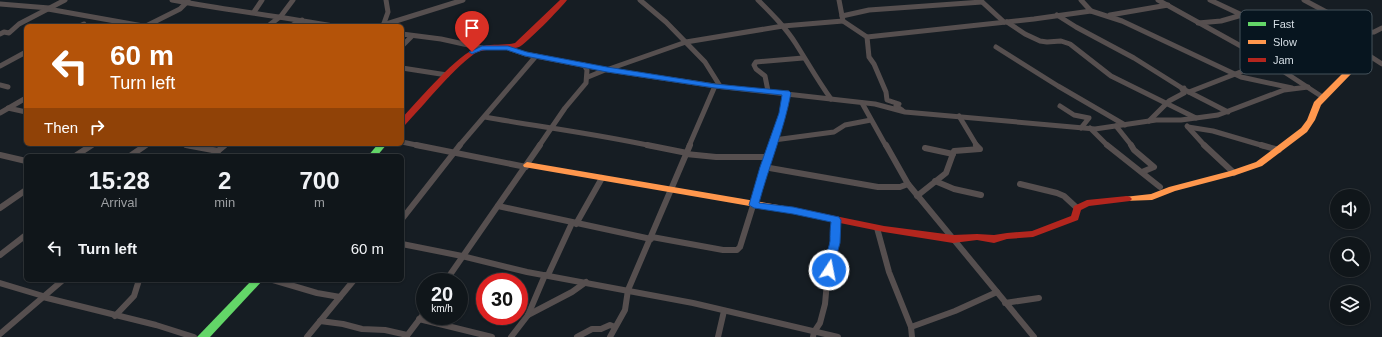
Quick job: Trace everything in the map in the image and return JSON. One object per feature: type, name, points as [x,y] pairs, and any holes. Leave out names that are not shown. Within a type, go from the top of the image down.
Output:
[{"type":"street","points":[[0,34],[4,32],[9,33],[20,24],[65,0]]},
{"type":"street","points":[[172,0],[188,1],[222,9],[281,16],[323,24]]},
{"type":"street","points":[[254,12],[262,0]]},
{"type":"street","points":[[271,24],[281,16],[293,0]]},
{"type":"street","points":[[384,24],[388,12],[386,0]]},
{"type":"street","points":[[389,24],[463,0]]},
{"type":"street","points":[[508,48],[518,45],[564,0]]},
{"type":"street","points":[[640,0],[656,13],[705,62],[718,86]]},
{"type":"street","points":[[759,1],[767,0]]},
{"type":"street","points":[[839,0],[843,18],[867,36],[1005,22],[1091,11],[1122,21],[1233,74],[1296,88]]},
{"type":"street","points":[[1082,0],[1091,11]]},
{"type":"street","points":[[1158,0],[1240,47]]},
{"type":"street","points":[[1210,0],[1240,14]]},
{"type":"street","points":[[1304,0],[1323,10]]},
{"type":"street","points":[[150,24],[180,9],[188,1]]},
{"type":"street","points":[[759,1],[783,26],[831,100]]},
{"type":"street","points":[[588,77],[686,42],[843,18],[852,12],[981,1],[1005,22],[1024,33],[1040,41],[1064,42],[1078,50],[1106,72],[1196,118]]},
{"type":"street","points":[[0,4],[49,9],[132,24]]},
{"type":"street","points":[[1100,14],[1113,15],[1168,5]]},
{"type":"street","points":[[1058,15],[1076,27],[1134,58],[1185,90],[1228,112]]},
{"type":"street","points":[[1198,23],[1221,21],[1240,16]]},
{"type":"street","points":[[295,24],[302,20]]},
{"type":"street","points":[[1372,32],[1382,28]]},
{"type":"street","points":[[404,34],[482,48],[508,48],[536,56],[608,70],[718,86],[875,104],[906,112],[1081,128],[1116,126],[1149,121],[1182,120],[1218,115],[1284,90],[1308,87]]},
{"type":"street","points":[[404,44],[412,36]]},
{"type":"street","points":[[867,36],[869,57],[874,64],[886,92],[887,100],[899,104],[896,106],[906,112]]},
{"type":"street","points":[[996,47],[1058,86],[1124,124]]},
{"type":"street","points":[[404,121],[447,75],[472,52],[482,48]]},
{"type":"street","points":[[0,66],[24,53]]},
{"type":"street","points":[[404,216],[434,180],[447,160],[536,56]]},
{"type":"street","points":[[1372,56],[1382,64]]},
{"type":"street","points":[[768,91],[765,76],[756,69],[754,65],[756,62],[803,58]]},
{"type":"street","points":[[451,273],[552,128],[586,83],[588,77],[587,70],[584,65]]},
{"type":"street","points":[[404,68],[447,75]]},
{"type":"street","points":[[1149,121],[1165,103],[1173,97],[1184,93],[1185,90],[1240,72]]},
{"type":"street","points":[[1287,74],[1324,98]]},
{"type":"street","points":[[1077,208],[1087,203],[1152,196],[1172,189],[1234,173],[1258,164],[1279,150],[1304,130],[1311,120],[1317,104],[1347,74]]},
{"type":"street","points":[[0,84],[8,87]]},
{"type":"street","points":[[610,337],[626,312],[629,300],[628,290],[687,153],[718,86]]},
{"type":"street","points":[[498,206],[574,224],[651,238],[675,240],[728,250],[737,250],[740,247],[754,205],[764,167],[783,113],[787,93]]},
{"type":"street","points":[[0,113],[24,99]]},
{"type":"street","points":[[862,103],[908,184],[1034,337]]},
{"type":"street","points":[[1060,106],[1074,115],[1089,118],[1081,128]]},
{"type":"street","points":[[8,108],[24,112]]},
{"type":"street","points":[[917,196],[946,173],[954,151],[980,149],[971,142],[967,128],[959,116]]},
{"type":"street","points":[[485,117],[576,133],[595,134],[687,153],[716,156],[768,157]]},
{"type":"street","points":[[774,140],[834,132],[844,124],[871,120]]},
{"type":"street","points":[[1182,120],[1213,155],[1234,173]]},
{"type":"street","points":[[1116,126],[1134,150],[1154,167],[1142,172]]},
{"type":"street","points":[[1188,127],[1279,150]]},
{"type":"street","points":[[1090,128],[1106,144],[1160,186]]},
{"type":"street","points":[[404,142],[526,166],[754,205],[793,210],[877,228],[953,239],[976,237],[994,239],[1007,236],[1032,234],[1075,218],[1077,208],[1064,196],[1020,184]]},
{"type":"street","points":[[78,154],[90,146]]},
{"type":"street","points":[[133,154],[144,146]]},
{"type":"street","points":[[192,146],[218,151]]},
{"type":"street","points":[[214,154],[224,146]]},
{"type":"street","points":[[374,154],[381,146]]},
{"type":"street","points":[[925,148],[953,154]]},
{"type":"street","points":[[0,155],[24,161]]},
{"type":"street","points":[[764,167],[878,187],[900,187],[908,184]]},
{"type":"street","points":[[528,315],[574,224],[602,178]]},
{"type":"street","points":[[935,181],[954,189],[981,195]]},
{"type":"street","points":[[0,208],[24,191]]},
{"type":"street","points":[[813,334],[820,323],[825,304],[829,260],[835,243],[836,220]]},
{"type":"street","points":[[877,228],[889,272],[911,327],[912,337]]},
{"type":"street","points":[[0,255],[24,237]]},
{"type":"street","points":[[404,244],[547,275],[693,303],[813,334],[838,337]]},
{"type":"street","points":[[0,334],[61,282]]},
{"type":"street","points":[[115,316],[119,309],[133,298],[136,293],[136,286],[138,282]]},
{"type":"street","points":[[204,337],[256,282]]},
{"type":"street","points":[[280,282],[316,293],[340,297]]},
{"type":"street","points":[[307,337],[352,282]]},
{"type":"street","points":[[528,315],[572,292],[586,282]]},
{"type":"street","points":[[0,283],[43,297],[156,325],[194,337]]},
{"type":"street","points":[[911,327],[959,310],[997,292]]},
{"type":"street","points":[[1005,303],[1039,298]]},
{"type":"street","points":[[718,337],[724,311]]},
{"type":"street","points":[[320,321],[343,324],[362,329],[385,330],[406,336],[416,323]]},
{"type":"street","points":[[443,325],[492,337]]},
{"type":"street","points":[[512,337],[521,325]]},
{"type":"street","points":[[577,337],[592,328],[601,329],[610,325],[615,327]]},
{"type":"traffic: fast","points":[[374,154],[381,146]]},
{"type":"traffic: fast","points":[[203,337],[256,282]]},
{"type":"traffic: slow","points":[[1127,199],[1152,197],[1172,189],[1233,173],[1259,164],[1304,130],[1311,120],[1317,104],[1347,74]]},
{"type":"traffic: slow","points":[[527,165],[796,211]]},
{"type":"traffic: jam","points":[[404,121],[450,72],[472,52],[482,48],[506,48],[518,45],[564,0]]},
{"type":"traffic: jam","points":[[796,211],[884,229],[953,239],[977,237],[994,239],[1007,236],[1033,234],[1075,218],[1077,208],[1087,203],[1127,199]]},
{"type":"route","points":[[472,52],[482,48],[508,48],[525,54],[607,69],[715,86],[787,93],[783,113],[764,167],[754,205],[793,210],[836,220],[834,236],[835,243],[829,260],[829,270]]}]
